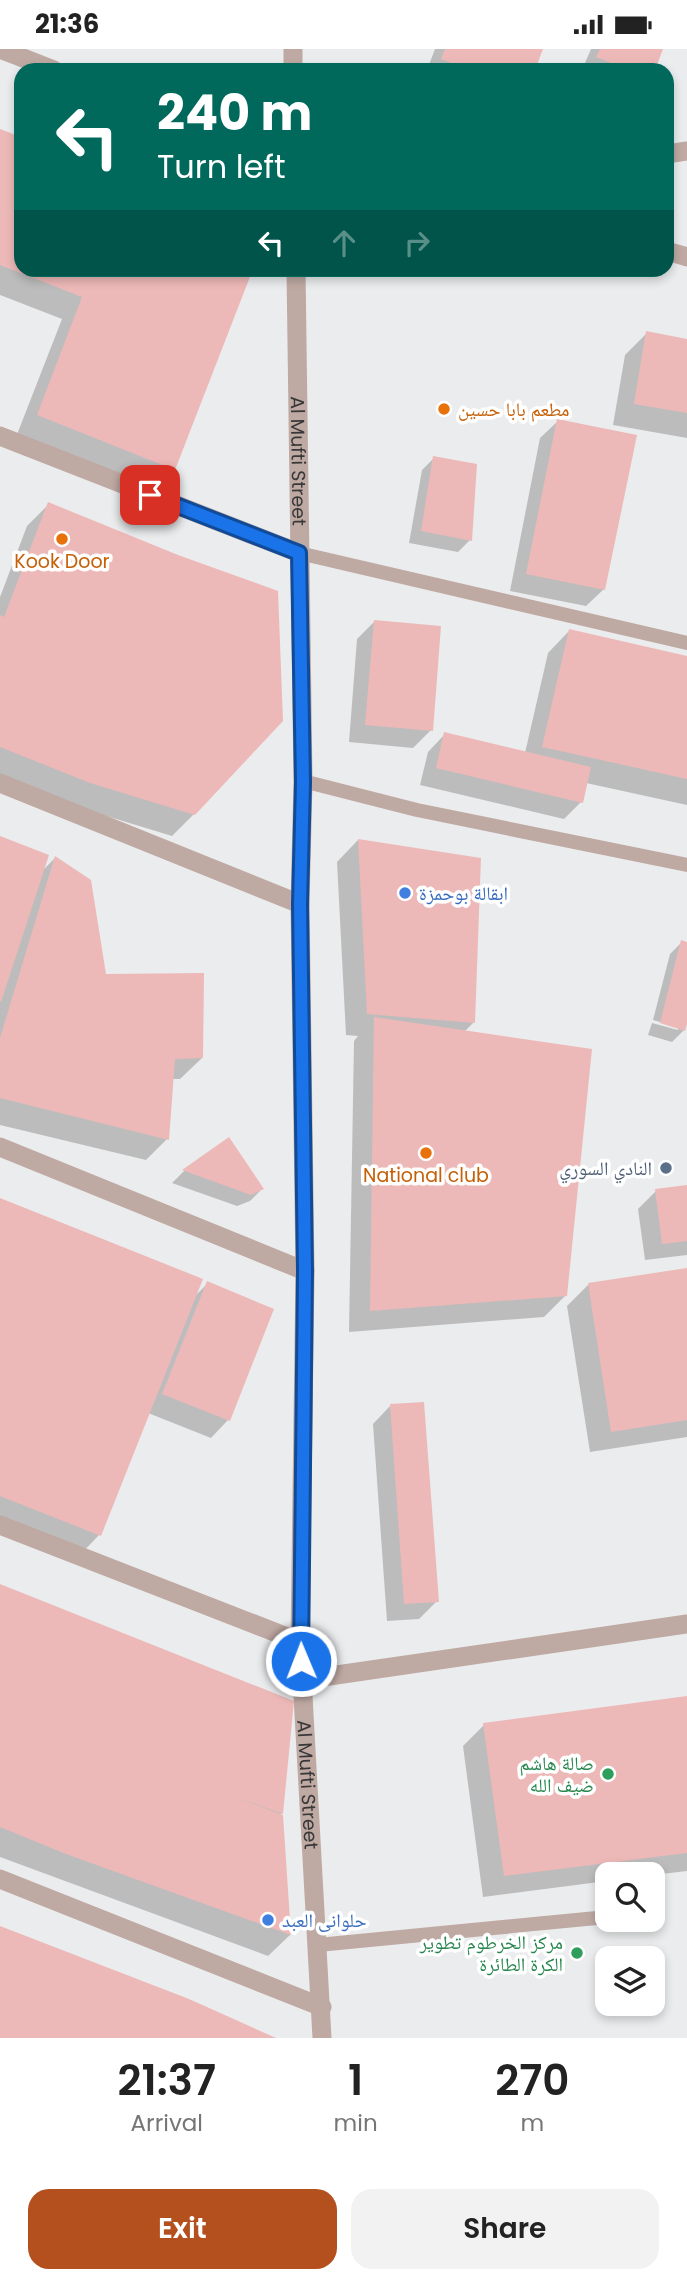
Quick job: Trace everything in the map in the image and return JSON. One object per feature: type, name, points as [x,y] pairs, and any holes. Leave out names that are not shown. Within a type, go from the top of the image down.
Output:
[{"type":"street","points":[[0,50],[35,63]]},
{"type":"street","name":"Al Mufti Street","points":[[296,277],[303,782],[300,904],[305,1271],[300,1642],[322,2038]]},
{"type":"street","points":[[0,436],[299,553]]},
{"type":"street","points":[[0,783],[300,904]]},
{"type":"street","points":[[0,1147],[305,1271]]},
{"type":"street","points":[[0,1525],[300,1642]]},
{"type":"street","points":[[302,1680],[687,1624]]},
{"type":"street","points":[[0,1879],[322,2007]]},
{"type":"lane","points":[[299,553],[687,643]]},
{"type":"lane","points":[[303,782],[417,810],[687,865]]},
{"type":"lane","points":[[318,1945],[595,1918]]},
{"type":"building","points":[[445,49],[543,49],[538,63],[451,63],[441,59]]},
{"type":"building","points":[[600,49],[663,49],[658,63],[611,63],[596,57]]},
{"type":"building","points":[[0,129],[14,134],[14,270],[0,265]]},
{"type":"building","points":[[31,277],[250,277],[175,470],[37,415],[82,297]]},
{"type":"building","points":[[646,331],[687,339],[687,413],[634,404]]},
{"type":"building","points":[[557,419],[637,435],[605,590],[526,574]]},
{"type":"building","points":[[433,456],[477,464],[472,541],[421,531]]},
{"type":"building","points":[[48,502],[178,555],[278,591],[283,721],[195,815],[90,783],[0,747],[0,615],[4,617]]},
{"type":"building","points":[[374,620],[441,626],[433,731],[365,725]]},
{"type":"building","points":[[569,629],[687,656],[687,779],[542,747]]},
{"type":"building","points":[[444,732],[591,767],[583,803],[436,768]]},
{"type":"building","points":[[0,836],[49,855],[1,1002],[0,1001]]},
{"type":"building","points":[[358,839],[481,858],[475,1023],[367,1014]]},
{"type":"building","points":[[55,856],[91,880],[106,974],[204,973],[203,1058],[175,1059],[169,1140],[0,1098],[0,1038]]},
{"type":"building","points":[[681,940],[687,942],[685,1031],[660,1023]]},
{"type":"building","points":[[374,1017],[592,1049],[567,1296],[370,1311]]},
{"type":"building","points":[[229,1137],[264,1189],[251,1195],[182,1170]]},
{"type":"building","points":[[687,1185],[687,1241],[662,1244],[655,1189]]},
{"type":"building","points":[[0,1198],[203,1279],[101,1536],[0,1496]]},
{"type":"building","points":[[687,1268],[687,1420],[611,1432],[588,1283]]},
{"type":"building","points":[[207,1281],[274,1309],[230,1421],[162,1394]]},
{"type":"building","points":[[424,1402],[439,1602],[404,1604],[390,1404]]},
{"type":"building","points":[[0,1584],[294,1701],[283,1814],[222,1792],[283,1815],[291,1935],[66,1854],[0,1827]]},
{"type":"building","points":[[687,1696],[687,1853],[595,1862],[595,1865],[504,1876],[483,1723]]},
{"type":"building","points":[[0,1926],[189,1999],[276,2038],[0,2038]]},
{"type":"place","name":"مطعم بابا حسين","points":[[444,409]]},
{"type":"place","name":"Kook Door","points":[[62,539]]},
{"type":"place","name":"ابقالة بوحمزة","points":[[405,893]]},
{"type":"place","name":"National club","points":[[426,1153]]},
{"type":"place","name":"النادي السوري","points":[[666,1168]]},
{"type":"place","name":"صالة هاشم ضيف الله","points":[[608,1774]]},
{"type":"place","name":"حلوانى العبد","points":[[268,1920]]},
{"type":"place","name":"مركز الخرطوم تطوير الكرة الطائرة","points":[[577,1953]]},
{"type":"route","points":[[150,495],[299,553],[305,1271],[301,1661]]}]
